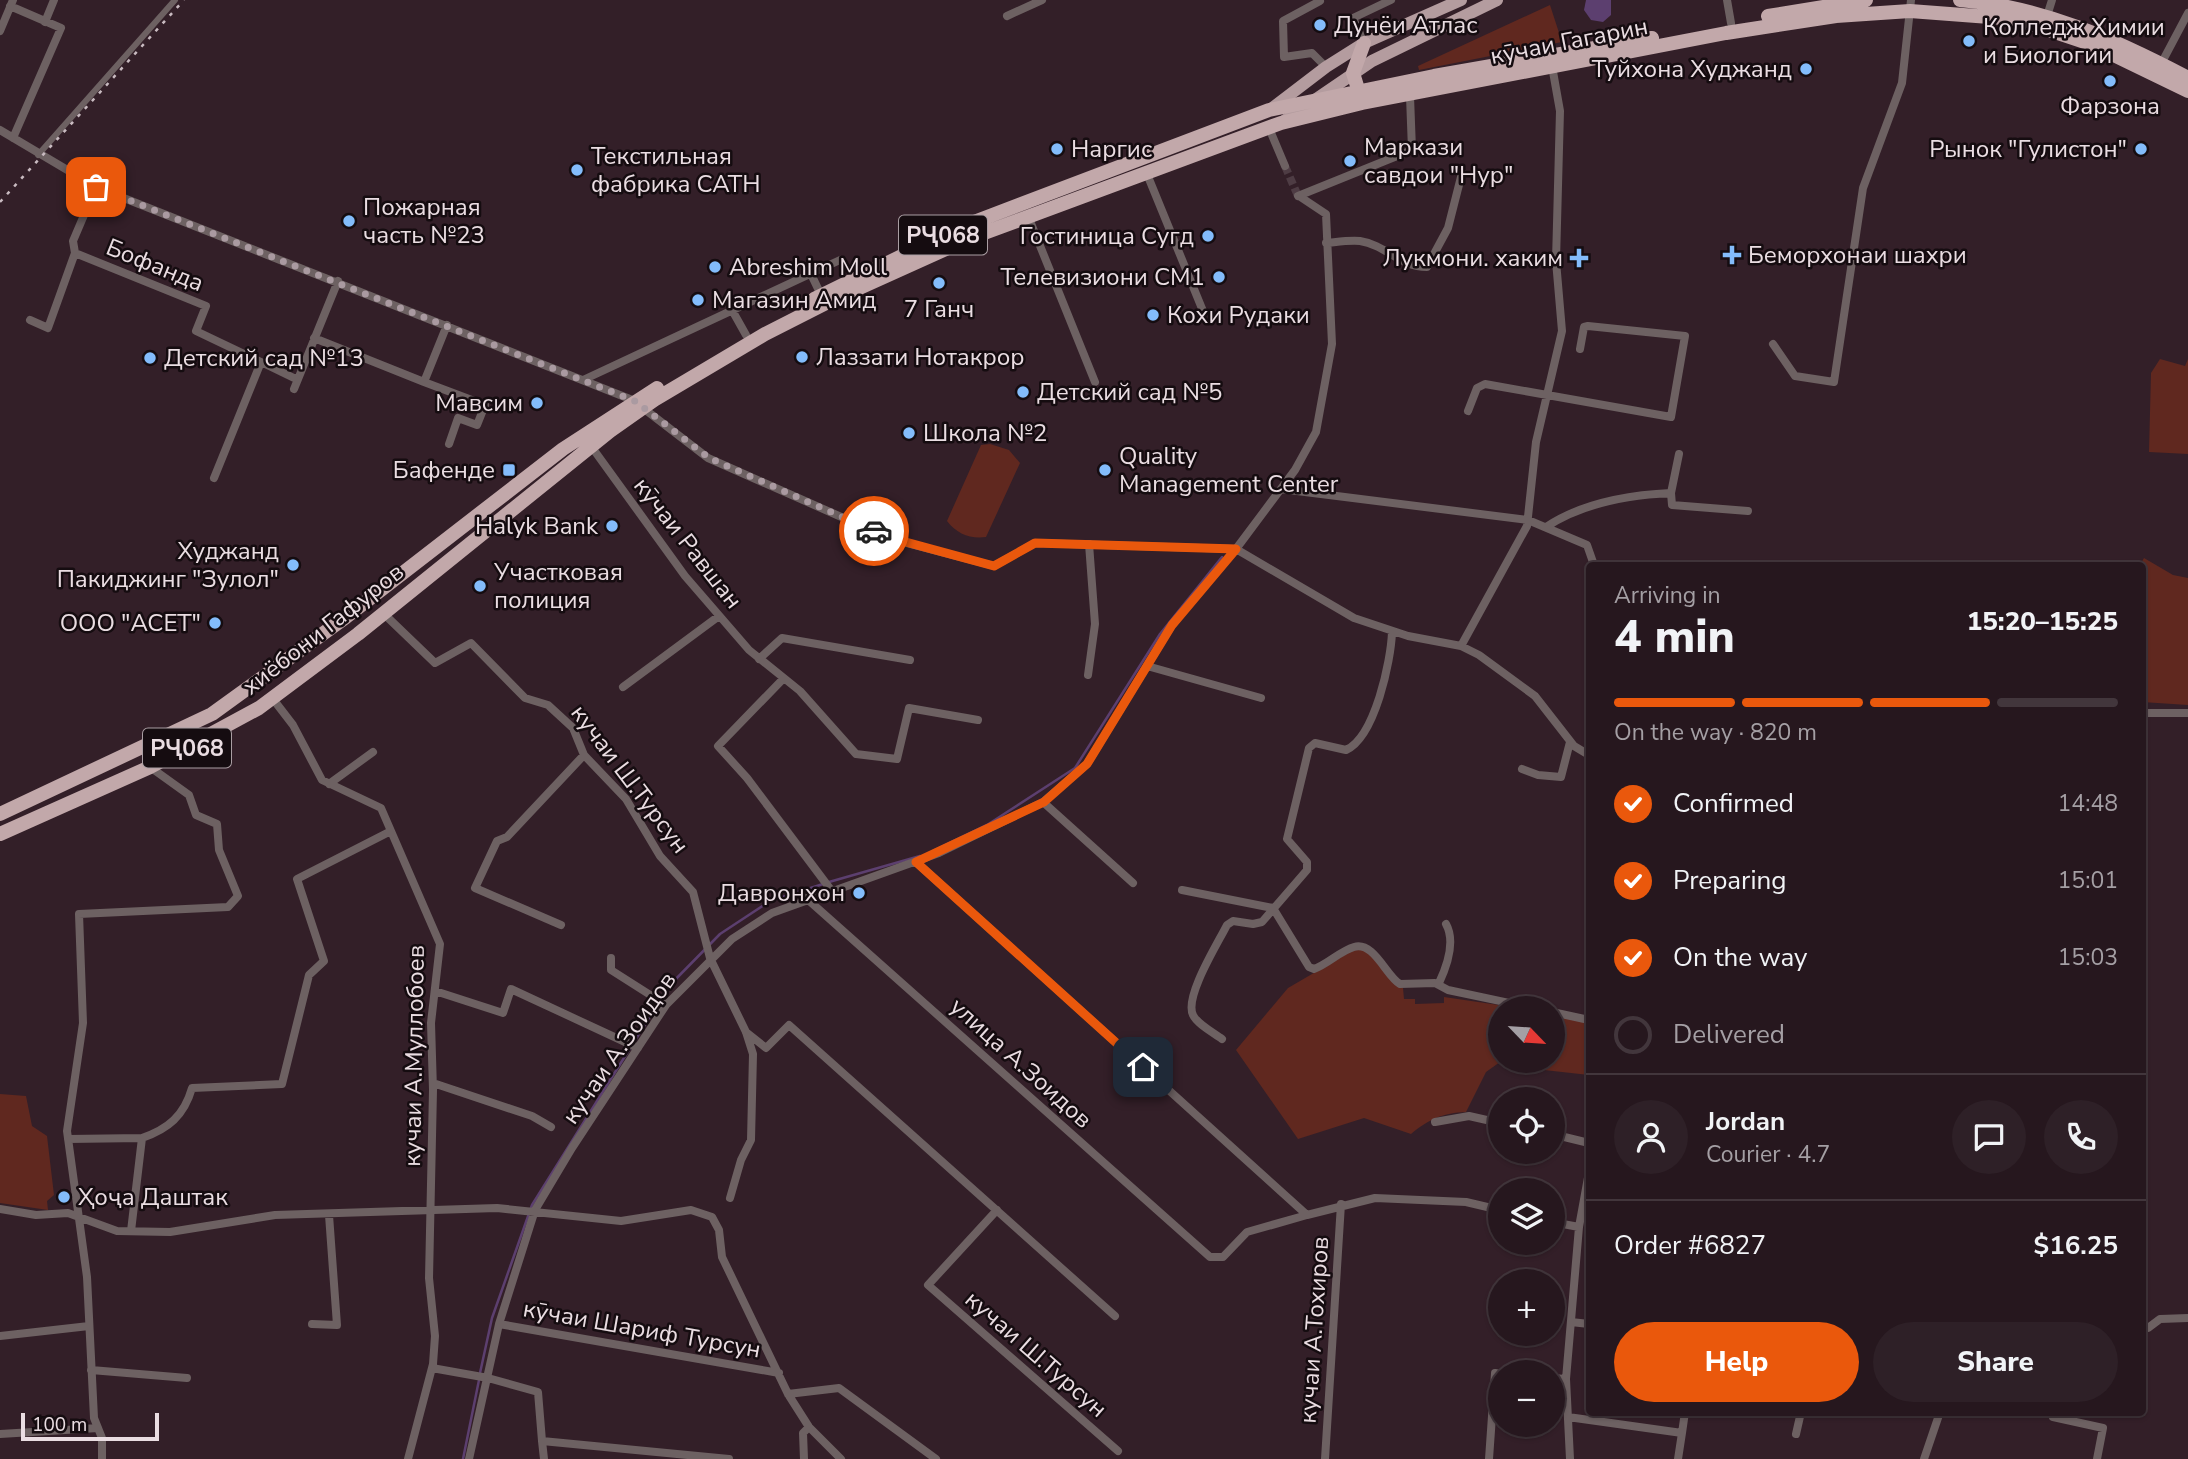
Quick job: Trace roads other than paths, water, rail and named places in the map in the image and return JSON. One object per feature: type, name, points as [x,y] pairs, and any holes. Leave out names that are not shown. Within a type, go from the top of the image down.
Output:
[{"type":"highway","name":"кӯчаи Гагарин","points":[[1269,110],[1316,99],[1410,96],[1731,23],[1866,0]]},
{"type":"highway","points":[[1960,0],[2047,16],[2103,36],[2188,78]]},
{"type":"highway","name":"кӯчаи Гагарин","points":[[1275,126],[1365,96],[1800,20],[1911,6],[2016,19],[2091,44],[2188,91]]},
{"type":"highway","points":[[1364,43],[1358,70],[1365,96]]},
{"type":"highway","name":"РҶ068","points":[[1,814],[212,714],[346,617],[500,495],[746,335],[821,295],[973,222],[1269,110]]},
{"type":"highway","name":"РҶ068","points":[[639,405],[828,302],[1028,216],[1275,126]]},
{"type":"highway","name":"хиёбони Гафуров","points":[[4,832],[150,767],[242,720],[358,634],[639,405]]},
{"type":"highway","points":[[346,617],[358,634]]},
{"type":"highway","points":[[1,814],[4,832]]},
{"type":"main road","name":"РҶ068","points":[[1269,110],[1326,67],[1364,43],[1461,0]]},
{"type":"main road","name":"РҶ068","points":[[1275,126],[1358,70],[1497,0]]},
{"type":"street","points":[[45,22],[54,0]]},
{"type":"street","points":[[38,155],[175,0]]},
{"type":"street","points":[[1007,16],[1042,0]]},
{"type":"street","points":[[1364,43],[1353,18],[1391,0]]},
{"type":"street","points":[[1727,0],[1731,23]]},
{"type":"street","points":[[2047,16],[2052,0]]},
{"type":"street","points":[[1320,1],[1283,21],[1284,57],[1312,53],[1326,67]]},
{"type":"street","points":[[0,31],[12,3],[61,28],[13,138]]},
{"type":"street","points":[[1773,344],[1795,376],[1834,382],[1863,188],[1902,83],[1911,6]]},
{"type":"street","points":[[2161,64],[2188,13]]},
{"type":"street","points":[[1461,646],[1528,520],[1536,442],[1562,331],[1556,261],[1560,111],[1551,62]]},
{"type":"street","name":"кучаи А.Зоидов","points":[[469,1459],[482,1377],[532,1210],[634,1047],[708,952],[772,913],[827,885],[916,862],[1044,802],[1087,764],[1172,625],[1236,549],[1281,489],[1316,432],[1326,393],[1332,344],[1332,293],[1326,243],[1326,214],[1298,196],[1412,150],[1410,96]]},
{"type":"street","points":[[1275,126],[1285,166]]},
{"type":"street","points":[[0,130],[96,187],[583,380],[639,405],[709,458],[891,538],[994,566],[1035,543],[1236,549],[1354,618],[1392,632],[1461,646],[1479,655],[1535,696],[1570,741],[1586,753]]},
{"type":"street","points":[[1326,243],[1360,241],[1380,248],[1413,267],[1427,267],[1448,228],[1462,173]]},
{"type":"street","points":[[1147,174],[1203,311]]},
{"type":"street","name":"Бофанда","points":[[30,320],[48,328],[75,253],[73,242],[96,187]]},
{"type":"street","points":[[1028,216],[1095,382]]},
{"type":"street","name":"Бофанда","points":[[75,253],[206,306],[196,331],[296,379]]},
{"type":"street","points":[[583,380],[840,260]]},
{"type":"street","points":[[811,274],[821,295]]},
{"type":"street","points":[[294,389],[338,282]]},
{"type":"street","points":[[732,310],[746,335]]},
{"type":"street","points":[[424,382],[447,326]]},
{"type":"street","points":[[1468,411],[1477,388],[1485,384],[1671,417],[1685,336],[1588,326],[1584,327],[1580,349]]},
{"type":"street","points":[[314,338],[485,405],[477,425],[458,418],[449,443]]},
{"type":"street","points":[[214,478],[261,362]]},
{"type":"street","name":"кӯчаи Равшан","points":[[591,446],[685,576],[719,616],[760,659],[800,691],[856,754],[897,759],[909,708],[978,720]]},
{"type":"street","points":[[1679,454],[1671,494],[1672,505],[1748,511]]},
{"type":"street","points":[[1281,489],[1528,520],[1587,545],[1593,562]]},
{"type":"street","points":[[1546,527],[1577,510],[1650,494],[1671,494]]},
{"type":"street","points":[[1088,675],[1095,624],[1089,544]]},
{"type":"street","name":"кучаи Ш.Турсун","points":[[383,613],[435,663],[471,643],[525,698],[548,705],[573,728],[584,755],[626,799],[660,856],[693,892],[708,952],[746,1032],[753,1054],[751,1140],[741,1160],[730,1198]]},
{"type":"street","points":[[623,687],[719,616]]},
{"type":"street","points":[[1222,1039],[1193,1016],[1190,1003],[1198,983],[1227,925],[1239,921],[1258,924],[1309,866],[1287,839],[1309,748],[1315,743],[1346,750],[1357,741],[1384,689],[1389,672],[1392,632]]},
{"type":"street","points":[[760,659],[782,638],[910,660]]},
{"type":"street","points":[[1147,666],[1261,698]]},
{"type":"street","points":[[783,679],[718,747],[747,778],[827,885]]},
{"type":"street","points":[[273,699],[293,725],[326,782],[373,751]]},
{"type":"street","points":[[2146,713],[2188,713]]},
{"type":"street","points":[[1522,769],[1538,775],[1561,777],[1570,741]]},
{"type":"street","points":[[561,925],[475,888],[497,841],[508,837],[584,755]]},
{"type":"street","points":[[102,1459],[102,1438],[94,1418],[88,1277],[68,1139],[83,1023],[79,914],[228,907],[238,896],[219,850],[217,824],[197,815],[189,795],[150,767]]},
{"type":"street","name":"кучаи А.Муллобоев","points":[[326,782],[381,808],[440,944],[431,1023],[433,1083],[429,1278],[435,1336],[432,1368],[408,1459]]},
{"type":"street","points":[[1044,802],[1133,883]]},
{"type":"street","points":[[68,1139],[142,1138],[166,1129],[188,1103],[192,1088],[282,1084],[309,975],[324,961],[298,879],[391,831]]},
{"type":"street","points":[[916,862],[1307,1215],[1341,1204],[1375,1198],[1466,1202],[1488,1207]]},
{"type":"street","points":[[1182,890],[1273,908],[1309,967],[1321,967],[1354,947],[1362,947],[1369,950],[1400,984],[1439,984],[1448,990],[1488,998]]},
{"type":"street","name":"улица А.Зоидов","points":[[806,898],[1210,1257],[1223,1257],[1247,1232],[1307,1215]]},
{"type":"street","points":[[1439,984],[1445,970],[1452,935],[1446,924]]},
{"type":"street","points":[[611,958],[611,970],[666,1005]]},
{"type":"street","points":[[435,991],[503,1013],[511,989],[634,1047]]},
{"type":"street","points":[[1565,1015],[1586,1019]]},
{"type":"street","points":[[746,1032],[766,1048],[789,1025],[1115,1315]]},
{"type":"street","points":[[433,1083],[532,1116],[551,1127]]},
{"type":"street","points":[[1435,1122],[1469,1116],[1488,1120]]},
{"type":"street","points":[[1565,1137],[1586,1142]]},
{"type":"street","points":[[131,1231],[142,1138]]},
{"type":"street","points":[[1570,1459],[1566,1379],[1578,1230],[1586,1188]]},
{"type":"street","name":"кучаи А.Тохиров","points":[[1325,1459],[1341,1204]]},
{"type":"street","points":[[0,1209],[36,1215],[68,1213],[117,1231],[170,1232],[275,1215],[532,1210]]},
{"type":"street","name":"кӯчаи Шариф Турсун","points":[[532,1210],[621,1221],[691,1210],[712,1217],[719,1230],[722,1256],[788,1394],[808,1427],[841,1459]]},
{"type":"street","name":"кучаи Ш.Турсун","points":[[997,1210],[928,1285],[1118,1451]]},
{"type":"street","points":[[312,1324],[337,1325],[329,1215]]},
{"type":"street","points":[[1565,1226],[1586,1231]]},
{"type":"street","points":[[2146,1328],[2160,1319],[2188,1318]]},
{"type":"street","points":[[1570,1322],[1586,1324]]},
{"type":"street","name":"кӯчаи Шариф Турсун","points":[[499,1324],[779,1373]]},
{"type":"street","points":[[0,1336],[89,1326]]},
{"type":"street","points":[[432,1368],[482,1377],[538,1392],[544,1459]]},
{"type":"street","points":[[91,1370],[187,1378]]},
{"type":"street","points":[[788,1394],[839,1388],[936,1459]]},
{"type":"street","points":[[1678,1459],[1684,1416]]},
{"type":"street","points":[[1796,1434],[1800,1416]]},
{"type":"street","points":[[1924,1459],[1939,1416]]},
{"type":"street","points":[[1567,1417],[1682,1433]]},
{"type":"street","points":[[2053,1417],[2103,1428],[2098,1459]]},
{"type":"street","points":[[804,1459],[803,1433],[808,1427]]},
{"type":"street","points":[[0,1434],[98,1428]]},
{"type":"street","points":[[1489,1459],[1491,1437]]},
{"type":"street","points":[[542,1441],[729,1459]]},
{"type":"waterway","points":[[933,851],[987,825],[1075,768],[1160,634],[1222,557]]},
{"type":"waterway","points":[[829,882],[920,856]]},
{"type":"waterway","points":[[480,1373],[492,1318],[532,1205],[669,986],[720,934],[770,901],[823,884]]},
{"type":"waterway","points":[[463,1459],[479,1380]]},
{"type":"tunnel","points":[[1285,166],[1298,196]]},
{"type":"railway","points":[[0,202],[184,0]]},
{"type":"place","name":"Дунёи Атлас","points":[[1320,25]]},
{"type":"place","name":"Колледж Химии и Биологии","points":[[1969,41]]},
{"type":"place","name":"Туйхона Худжанд","points":[[1806,69]]},
{"type":"place","name":"Фарзона","points":[[2110,81]]},
{"type":"place","name":"Наргис","points":[[1057,149]]},
{"type":"place","name":"Рынок \"Гулистон\"","points":[[2141,149]]},
{"type":"place","name":"Маркази савдои \"Нур\"","points":[[1350,161]]},
{"type":"place","name":"Текстильная фабрика САТН","points":[[577,170]]},
{"type":"place","name":"Пожарная часть №23","points":[[349,221]]},
{"type":"place","name":"Гостиница Сугд","points":[[1208,236]]},
{"type":"place","name":"Беморхонаи шахри","points":[[1732,255]]},
{"type":"place","name":"Лукмони. хаким","points":[[1579,258]]},
{"type":"place","name":"Abreshim Moll","points":[[715,267]]},
{"type":"place","name":"Телевизиони СМ1","points":[[1219,277]]},
{"type":"place","name":"7 Ганч","points":[[939,283]]},
{"type":"place","name":"Магазин Амид","points":[[698,300]]},
{"type":"place","name":"Кохи Рудаки","points":[[1153,315]]},
{"type":"place","name":"Лаззати Нотакрор","points":[[802,357]]},
{"type":"place","name":"Детский сад №13","points":[[150,358]]},
{"type":"place","name":"Детский сад №5","points":[[1023,392]]},
{"type":"place","name":"Мавсим","points":[[537,403]]},
{"type":"place","name":"Школа №2","points":[[909,433]]},
{"type":"place","name":"Бафенде","points":[[509,470]]},
{"type":"place","name":"Quality Management Center","points":[[1105,470]]},
{"type":"place","name":"Halyk Bank","points":[[612,526]]},
{"type":"place","name":"Худжанд Пакиджинг \"Зулол\"","points":[[293,565]]},
{"type":"place","name":"Участковая полиция","points":[[480,586]]},
{"type":"place","name":"ООО \"АСЕТ\"","points":[[215,623]]},
{"type":"place","name":"Давронхон","points":[[859,893]]},
{"type":"place","name":"Ҳоҷа Даштак","points":[[64,1197]]}]
